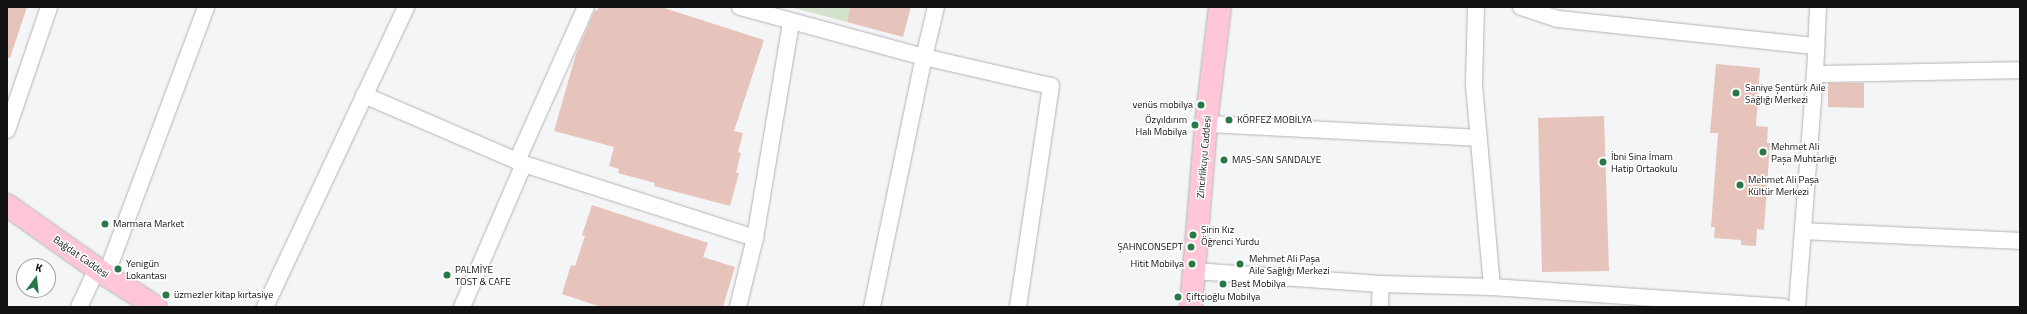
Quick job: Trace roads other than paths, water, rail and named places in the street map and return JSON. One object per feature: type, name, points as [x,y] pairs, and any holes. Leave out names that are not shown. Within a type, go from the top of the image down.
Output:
[{"type":"main road","name":"Zincirlikuyu Caddesi","points":[[1191,307],[1206,124],[1220,7]]},
{"type":"main road","name":"Bağdat Caddesi","points":[[7,205],[102,272],[156,307]]},
{"type":"street","points":[[7,130],[49,7]]},
{"type":"street","points":[[79,307],[102,272],[206,7]]},
{"type":"street","points":[[265,307],[406,7]]},
{"type":"street","points":[[462,307],[586,7]]},
{"type":"street","points":[[740,7],[781,16],[924,57],[1051,86],[1018,307]]},
{"type":"street","points":[[872,307],[924,57],[936,7]]},
{"type":"street","points":[[1476,7],[1474,85],[1492,287]]},
{"type":"street","points":[[1521,7],[1558,19],[1817,46]]},
{"type":"street","points":[[1797,307],[1816,74],[1818,7]]},
{"type":"street","points":[[738,307],[755,238],[781,16]]},
{"type":"street","points":[[1816,74],[2020,70]]},
{"type":"street","points":[[364,95],[521,163],[755,238]]},
{"type":"street","points":[[1206,124],[1479,138]]},
{"type":"street","points":[[1803,231],[2020,241]]},
{"type":"street","points":[[1194,271],[1381,284],[1492,287],[1665,303],[1773,306]]},
{"type":"street","points":[[1380,307],[1381,284]]},
{"type":"place","name":"Saniye Şentürk Aile Sağlığı Merkezi","points":[[1736,93]]},
{"type":"place","name":"venüs mobilya","points":[[1201,105]]},
{"type":"place","name":"KÖRFEZ MOBİLYA","points":[[1229,120]]},
{"type":"place","name":"Özyıldırım Halı Mobilya","points":[[1195,125]]},
{"type":"place","name":"Mehmet Ali Paşa Muhtarlığı","points":[[1763,152]]},
{"type":"place","name":"MAS-SAN SANDALYE","points":[[1224,160]]},
{"type":"place","name":"İbni Sina İmam Hatip Ortaokulu","points":[[1603,162]]},
{"type":"place","name":"Mehmet Ali Paşa Kültür Merkezi","points":[[1740,185]]},
{"type":"place","name":"Marmara Market","points":[[105,224]]},
{"type":"place","name":"Şirin Kız Öğrenci Yurdu","points":[[1193,235]]},
{"type":"place","name":"ŞAHNCONSEPT","points":[[1191,247]]},
{"type":"place","name":"Hitit Mobilya","points":[[1192,264]]},
{"type":"place","name":"Mehmet Ali Paşa Aile Sağlığı Merkezi","points":[[1240,264]]},
{"type":"place","name":"Yenigün Lokantası","points":[[118,269]]},
{"type":"place","name":"PALMİYE TOST & CAFE","points":[[447,275]]},
{"type":"place","name":"Best Mobilya","points":[[1223,284]]},
{"type":"place","name":"üzmezler kitap kırtasiye","points":[[166,295]]},
{"type":"place","name":"Çiftçioğlu Mobilya","points":[[1178,297]]}]
